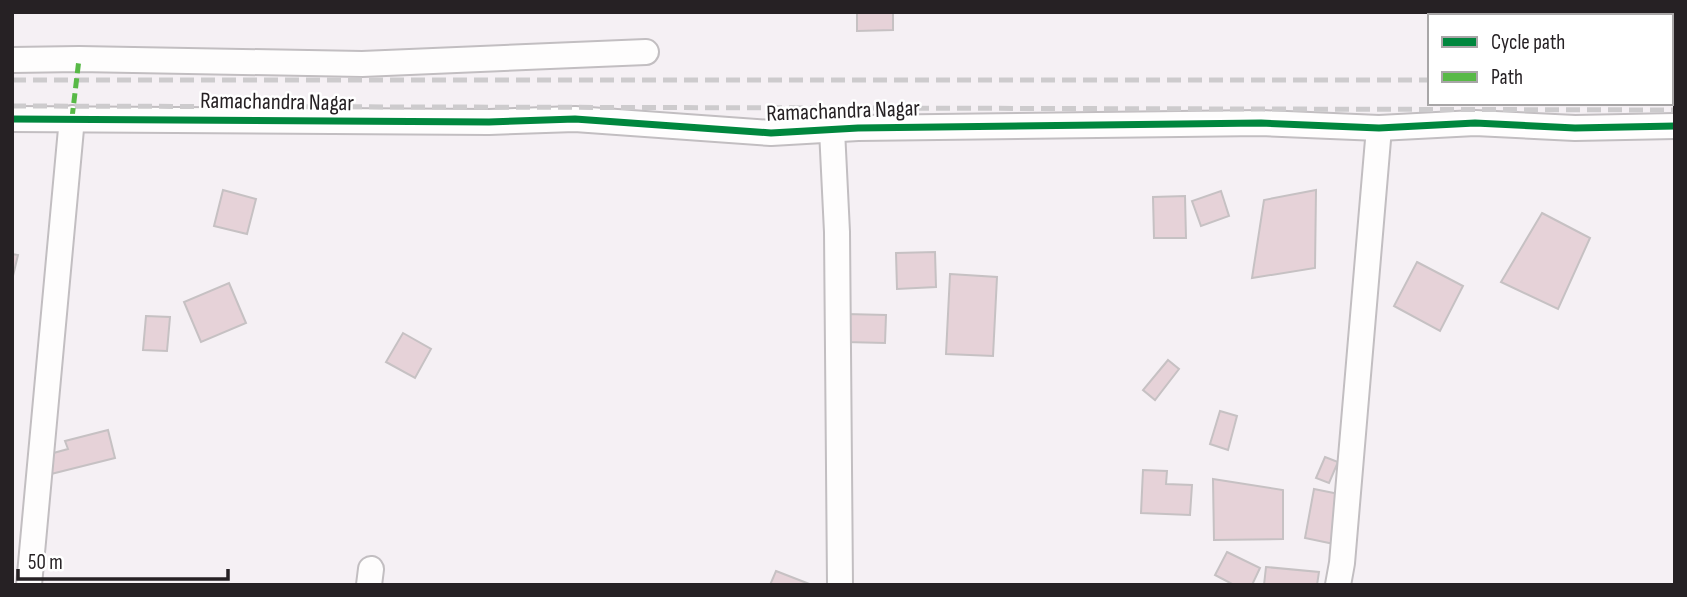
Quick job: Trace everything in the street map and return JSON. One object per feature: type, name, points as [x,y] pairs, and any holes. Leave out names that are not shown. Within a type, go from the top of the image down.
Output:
[{"type":"street","points":[[12,60],[362,64],[646,52]]},
{"type":"street","points":[[29,585],[72,118]]},
{"type":"street","name":"Ramachandra Nagar","points":[[12,119],[422,122],[575,119],[771,134],[832,130],[1261,123],[1379,128],[1475,124],[1575,128],[1675,126]]},
{"type":"street","points":[[1338,585],[1379,128]]},
{"type":"street","points":[[832,130],[837,232],[840,585]]},
{"type":"building","points":[[857,12],[893,12],[893,30],[857,31]]},
{"type":"building","points":[[223,190],[256,199],[247,234],[214,226]]},
{"type":"building","points":[[1316,190],[1315,268],[1252,278],[1264,200]]},
{"type":"building","points":[[1221,191],[1229,216],[1201,226],[1192,201]]},
{"type":"building","points":[[1185,196],[1186,238],[1154,238],[1153,197]]},
{"type":"building","points":[[1542,213],[1590,238],[1558,309],[1501,282]]},
{"type":"building","points":[[935,252],[936,287],[897,289],[896,253]]},
{"type":"building","points":[[12,254],[18,255],[12,280]]},
{"type":"building","points":[[1417,262],[1463,286],[1440,331],[1394,306]]},
{"type":"building","points":[[950,274],[997,277],[993,356],[946,354]]},
{"type":"building","points":[[229,283],[246,323],[201,342],[184,302]]},
{"type":"building","points":[[846,314],[886,315],[885,343],[846,342]]},
{"type":"building","points":[[146,316],[170,317],[167,351],[143,350]]},
{"type":"building","points":[[403,333],[431,349],[415,378],[386,362]]},
{"type":"building","points":[[1168,360],[1179,369],[1155,400],[1143,390]]},
{"type":"building","points":[[1220,411],[1237,416],[1228,450],[1210,444]]},
{"type":"building","points":[[108,430],[115,458],[51,474],[46,455],[68,449],[65,441]]},
{"type":"building","points":[[1325,457],[1338,462],[1329,483],[1316,478]]},
{"type":"building","points":[[1143,470],[1167,471],[1166,484],[1192,485],[1190,515],[1141,513]]},
{"type":"building","points":[[1213,479],[1283,490],[1283,539],[1214,540]]},
{"type":"building","points":[[1314,489],[1344,495],[1334,544],[1305,538]]},
{"type":"building","points":[[1227,552],[1260,568],[1252,585],[1234,585],[1215,575]]},
{"type":"building","points":[[1266,567],[1319,572],[1317,585],[1264,585]]},
{"type":"building","points":[[776,571],[812,585],[770,585]]},
{"type":"railway","points":[[12,80],[1428,80]]},
{"type":"railway","points":[[12,106],[1675,110]]},
{"type":"marked path","points":[[72,118],[79,59]]},
{"type":"cycle path","points":[[12,119],[489,122],[575,119],[771,133],[858,128],[1261,123],[1379,128],[1475,123],[1575,128],[1675,126]]}]
